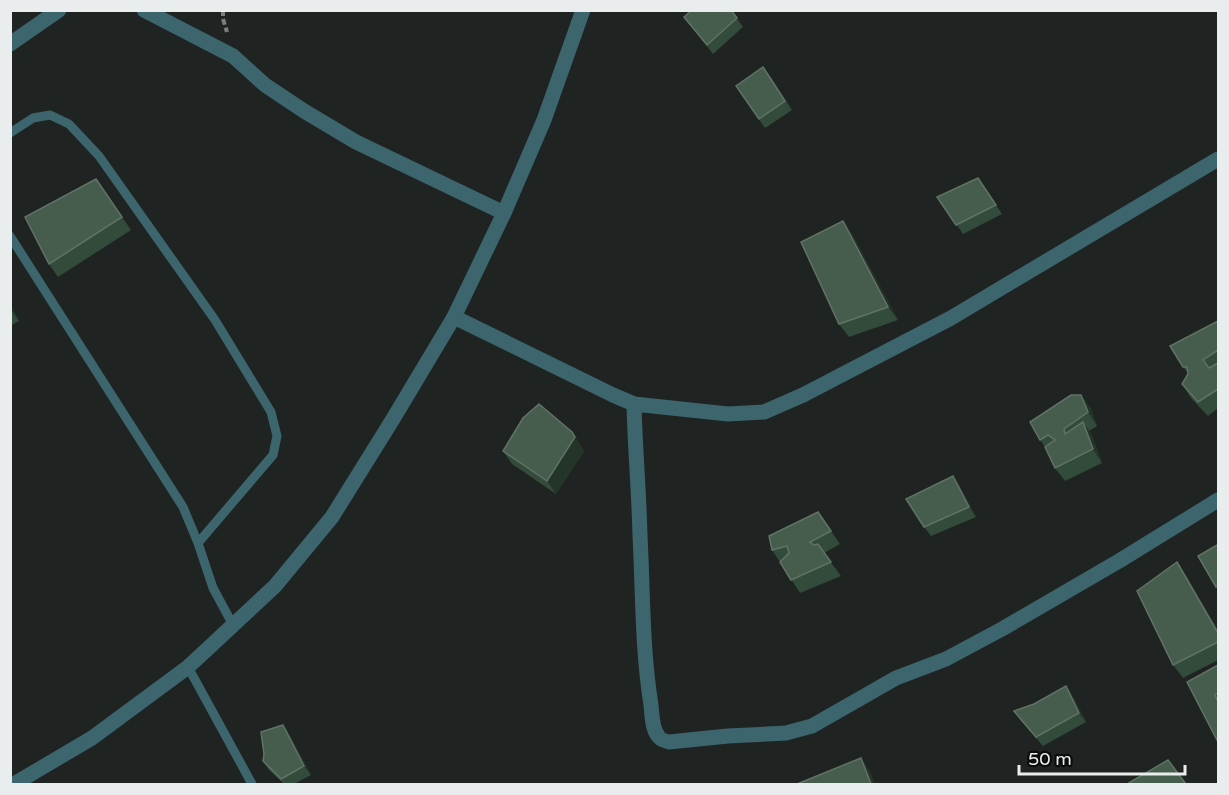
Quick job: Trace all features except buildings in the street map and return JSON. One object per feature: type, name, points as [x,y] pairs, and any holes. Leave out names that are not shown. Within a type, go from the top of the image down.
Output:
[{"type":"street","points":[[10,44],[59,10]]},
{"type":"street","points":[[144,10],[233,56],[265,85],[356,142],[504,213]]},
{"type":"street","points":[[14,784],[92,738],[188,667],[275,586],[332,517],[454,317],[504,213],[544,120],[583,10]]},
{"type":"street","points":[[454,317],[634,404],[728,414],[764,412],[804,395],[951,318],[1218,159]]},
{"type":"street","points":[[634,404],[634,446],[649,692],[654,727],[662,741],[786,733],[812,726],[896,678],[946,659],[1002,629],[1218,500]]},
{"type":"lane","points":[[10,133],[33,118],[50,115],[69,124],[92,148],[215,320],[270,412],[277,436],[273,455],[198,543]]},
{"type":"lane","points":[[10,236],[183,507],[213,588],[233,625]]},
{"type":"lane","points":[[188,667],[252,784]]}]
